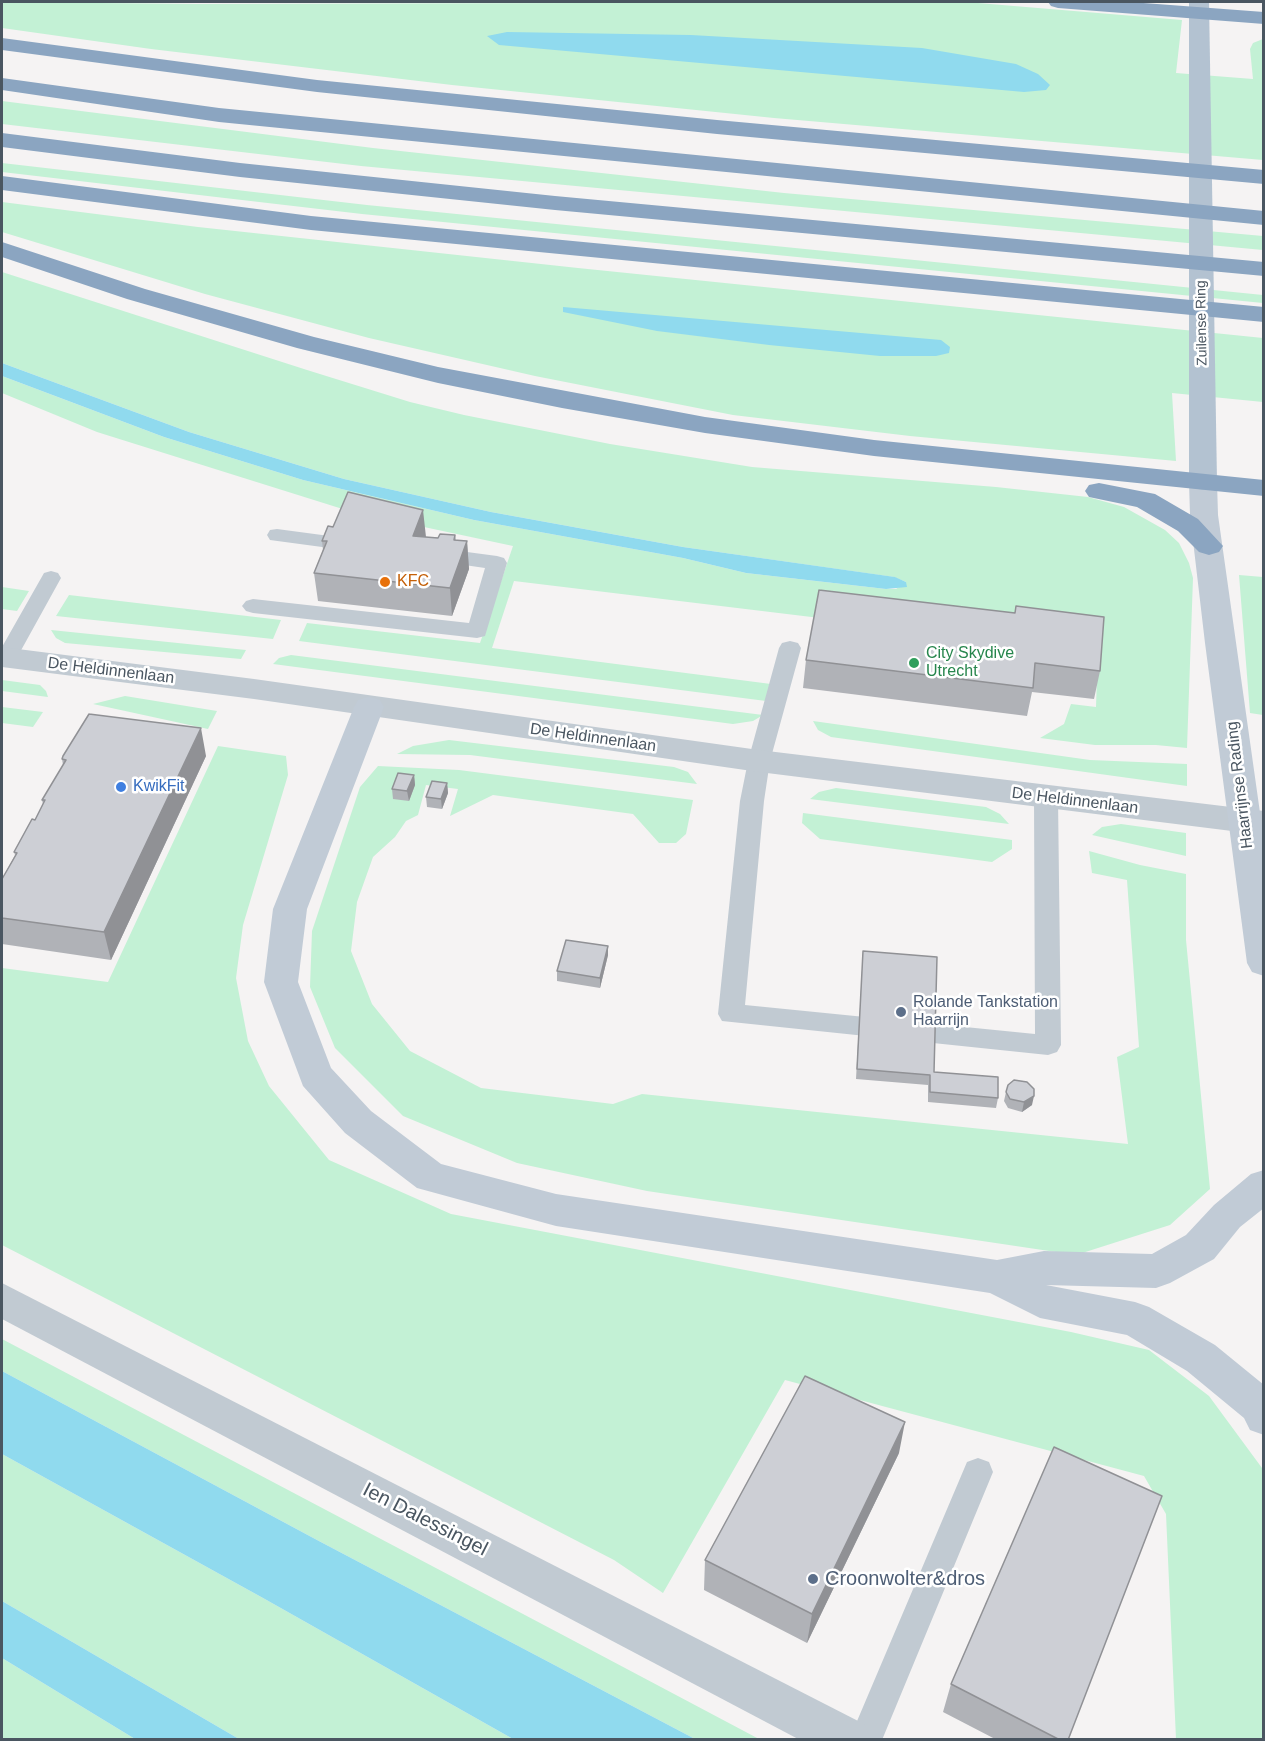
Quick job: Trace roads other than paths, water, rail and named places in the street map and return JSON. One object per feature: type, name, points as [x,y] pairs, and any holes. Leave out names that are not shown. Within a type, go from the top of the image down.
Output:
[{"type":"highway","points":[[1058,2],[1199,7],[1263,18]]},
{"type":"highway","points":[[2,44],[329,87],[717,128],[1263,177]]},
{"type":"highway","points":[[2,84],[231,116],[586,154],[1263,218]]},
{"type":"highway","points":[[2,140],[240,170],[532,200],[1263,269]]},
{"type":"highway","points":[[2,183],[312,222],[1263,315]]},
{"type":"highway","points":[[2,249],[136,294],[306,343],[438,375],[705,425],[874,448],[1263,488]]},
{"type":"highway","points":[[1061,469],[1099,491],[1145,500],[1165,510],[1188,525],[1209,546]]},
{"type":"main road","name":"Zuilense Ring","points":[[1199,7],[1203,482],[1220,642]]},
{"type":"main road","name":"Haarrijnse Rading","points":[[1220,642],[1263,963]]},
{"type":"main road","points":[[369,707],[290,909],[281,982],[316,1076],[358,1122],[430,1177],[556,1210],[997,1277],[1044,1268],[1156,1271],[1200,1247],[1227,1216],[1263,1185]]},
{"type":"main road","points":[[997,1277],[1040,1301],[1135,1319],[1201,1358],[1258,1405],[1263,1417]]},
{"type":"street","name":"De Heldinnenlaan","points":[[4,658],[759,761],[1263,823]]},
{"type":"street","name":"Ien Dalessingel","points":[[2,1300],[848,1740]]},
{"type":"lane","points":[[277,535],[337,543]]},
{"type":"lane","points":[[253,606],[477,632],[497,563],[423,554]]},
{"type":"lane","points":[[4,658],[51,578]]},
{"type":"lane","points":[[790,648],[759,761],[752,801],[731,1014],[1048,1045],[1046,798]]},
{"type":"lane","points":[[865,1740],[978,1472]]},
{"type":"water","points":[[507,32],[691,35],[922,48],[1016,64],[1038,74],[1050,85],[1046,90],[1024,92],[499,45],[487,36]]},
{"type":"water","points":[[563,307],[941,340],[950,347],[949,353],[936,356],[880,356],[769,345],[657,331],[563,312]]},
{"type":"water","points":[[2,363],[189,432],[344,479],[491,512],[683,547],[895,577],[906,582],[907,587],[886,589],[746,573],[683,558],[474,520],[303,480],[164,437],[2,376]]},
{"type":"water","points":[[2,1371],[695,1739],[513,1739],[2,1454]]},
{"type":"water","points":[[2,1601],[239,1739],[135,1739],[2,1658]]},
{"type":"place","name":"KFC","points":[[385,582]]},
{"type":"place","name":"City Skydive Utrecht","points":[[914,663]]},
{"type":"place","name":"KwikFit","points":[[121,787]]},
{"type":"place","name":"Rolande Tankstation Haarrijn","points":[[901,1012]]},
{"type":"place","name":"Croonwolter&dros","points":[[813,1579]]}]
